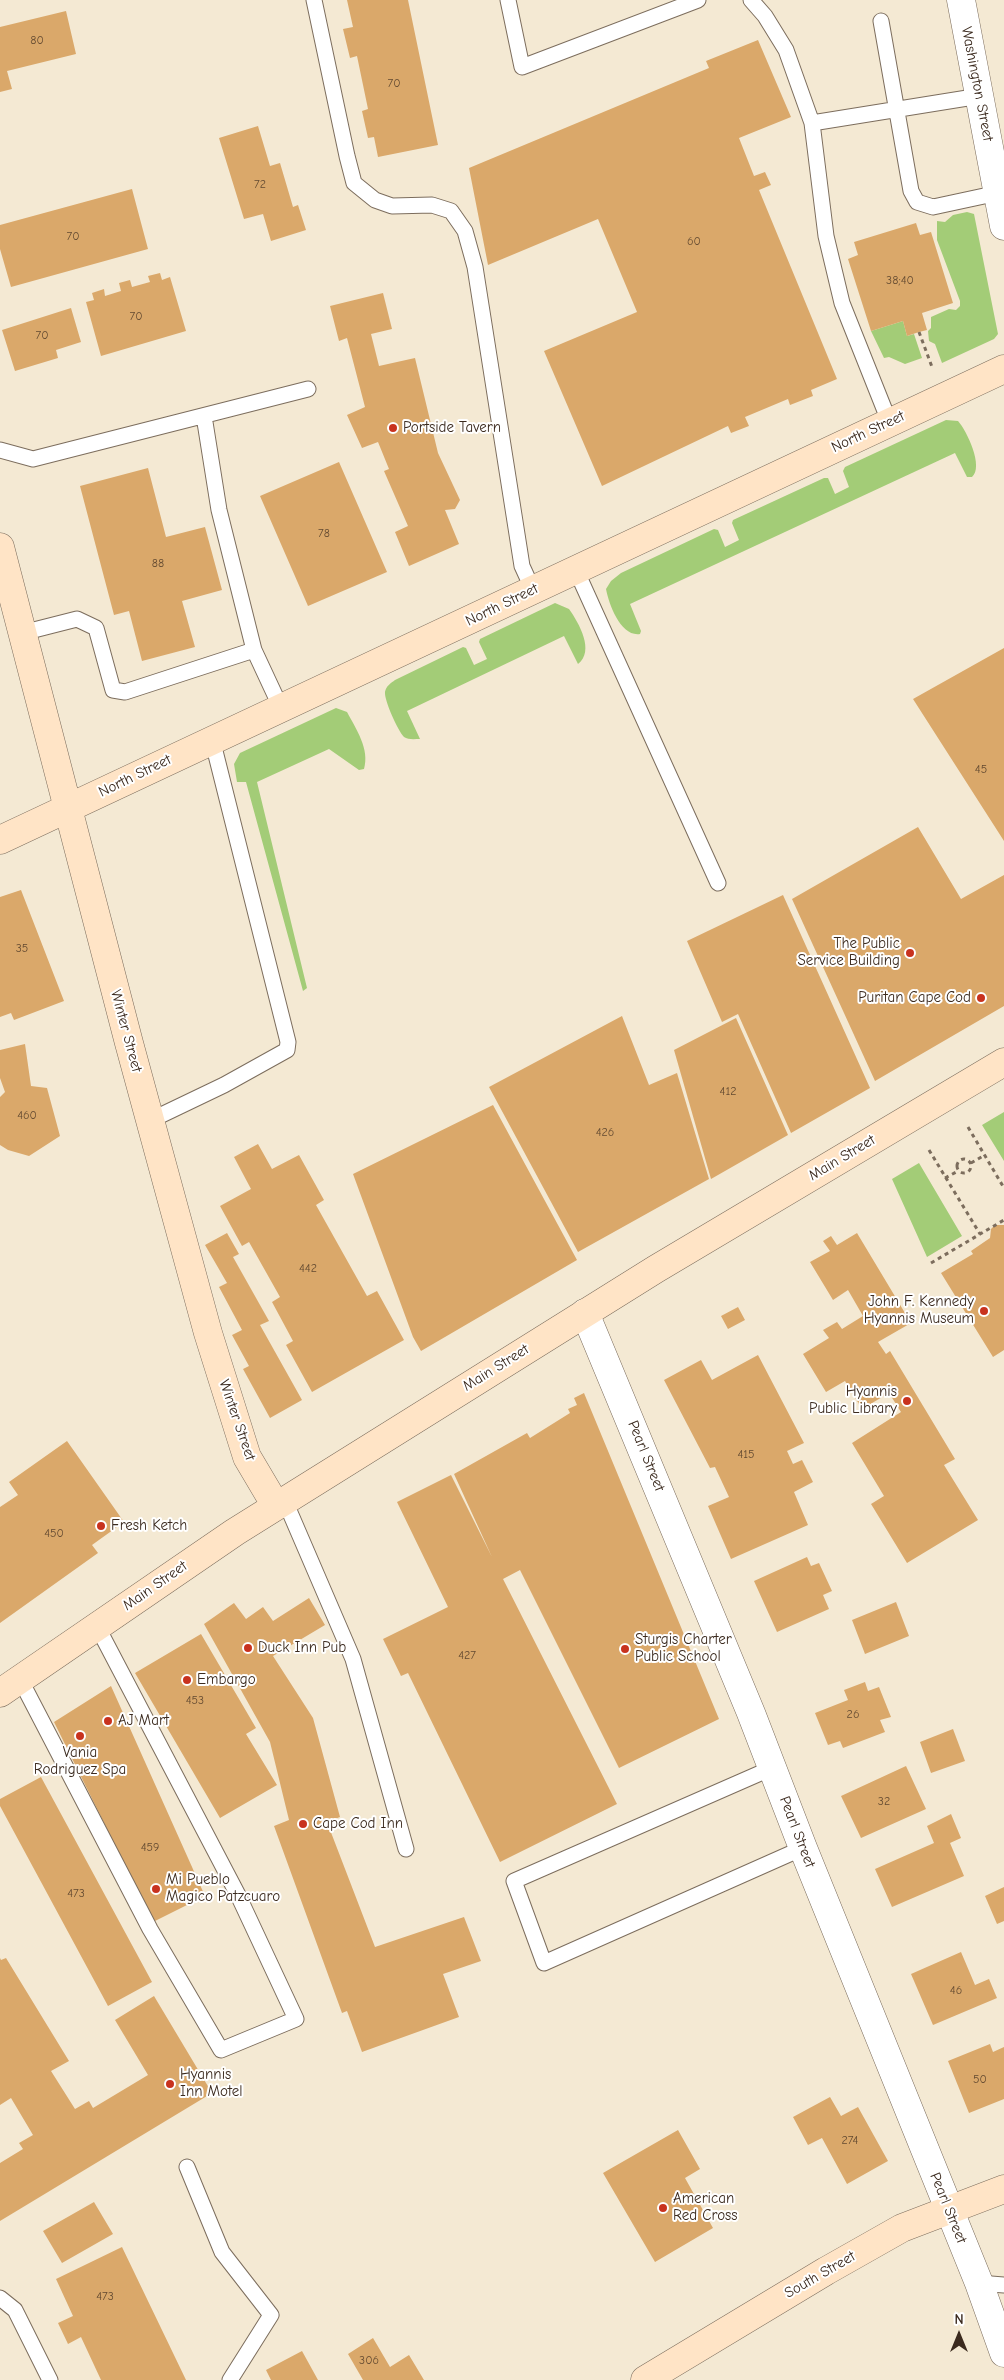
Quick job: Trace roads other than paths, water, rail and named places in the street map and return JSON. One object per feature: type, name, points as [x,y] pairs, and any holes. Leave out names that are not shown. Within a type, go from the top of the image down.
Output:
[{"type":"street","name":"Washington Street","points":[[961,0],[1004,226]]},
{"type":"street","name":"North Street","points":[[0,840],[1004,369]]},
{"type":"street","name":"Winter Street","points":[[0,547],[129,1043],[208,1332],[247,1457],[281,1503]]},
{"type":"street","name":"Main Street","points":[[10,1686],[281,1503],[585,1313],[1004,1062]]},
{"type":"street","name":"Pearl Street","points":[[585,1313],[772,1768],[948,2209],[991,2284],[1004,2352]]},
{"type":"street","name":"South Street","points":[[645,2380],[826,2271],[902,2228],[948,2209],[1004,2190]]},
{"type":"lane","points":[[314,0],[346,156],[354,183],[375,200],[392,206],[432,205],[451,211],[465,231],[475,268],[522,566],[533,590]]},
{"type":"lane","points":[[508,0],[522,67],[698,0]]},
{"type":"lane","points":[[751,0],[765,16],[786,50],[812,124],[826,236],[842,303],[889,422]]},
{"type":"lane","points":[[881,21],[911,191],[917,202],[933,207],[998,193]]},
{"type":"lane","points":[[812,124],[980,96]]},
{"type":"lane","points":[[0,450],[33,459],[308,389]]},
{"type":"lane","points":[[204,416],[219,510],[254,650],[281,708]]},
{"type":"lane","points":[[576,570],[718,883]]},
{"type":"lane","points":[[22,633],[77,619],[96,628],[113,690],[119,692],[125,692],[254,650]]},
{"type":"lane","points":[[151,1120],[224,1085],[287,1050],[288,1042],[212,739]]},
{"type":"lane","points":[[281,1503],[353,1659],[406,1849]]},
{"type":"lane","points":[[10,1686],[221,2050],[296,2019],[238,1895],[97,1626]]},
{"type":"lane","points":[[772,1768],[514,1880],[544,1962],[803,1848]]},
{"type":"lane","points":[[187,2167],[222,2252],[270,2315],[230,2380]]},
{"type":"lane","points":[[0,2298],[14,2310],[50,2380]]},
{"type":"place","name":"Portside Tavern","points":[[393,428]]},
{"type":"place","name":"The Public Service Building","points":[[910,953]]},
{"type":"place","name":"Puritan Cape Cod","points":[[981,998]]},
{"type":"place","name":"John F. Kennedy Hyannis Museum","points":[[984,1311]]},
{"type":"place","name":"Hyannis Public Library","points":[[907,1401]]},
{"type":"place","name":"Fresh Ketch","points":[[101,1526]]},
{"type":"place","name":"Duck Inn Pub","points":[[248,1648]]},
{"type":"place","name":"Sturgis Charter Public School","points":[[625,1649]]},
{"type":"place","name":"Embargo","points":[[187,1680]]},
{"type":"place","name":"AJ Mart","points":[[108,1721]]},
{"type":"place","name":"Vania Rodriguez Spa","points":[[80,1736]]},
{"type":"place","name":"Cape Cod Inn","points":[[303,1824]]},
{"type":"place","name":"Mi Pueblo Magico Patzcuaro","points":[[156,1889]]},
{"type":"place","name":"Hyannis Inn Motel","points":[[170,2084]]},
{"type":"place","name":"American Red Cross","points":[[663,2208]]}]
